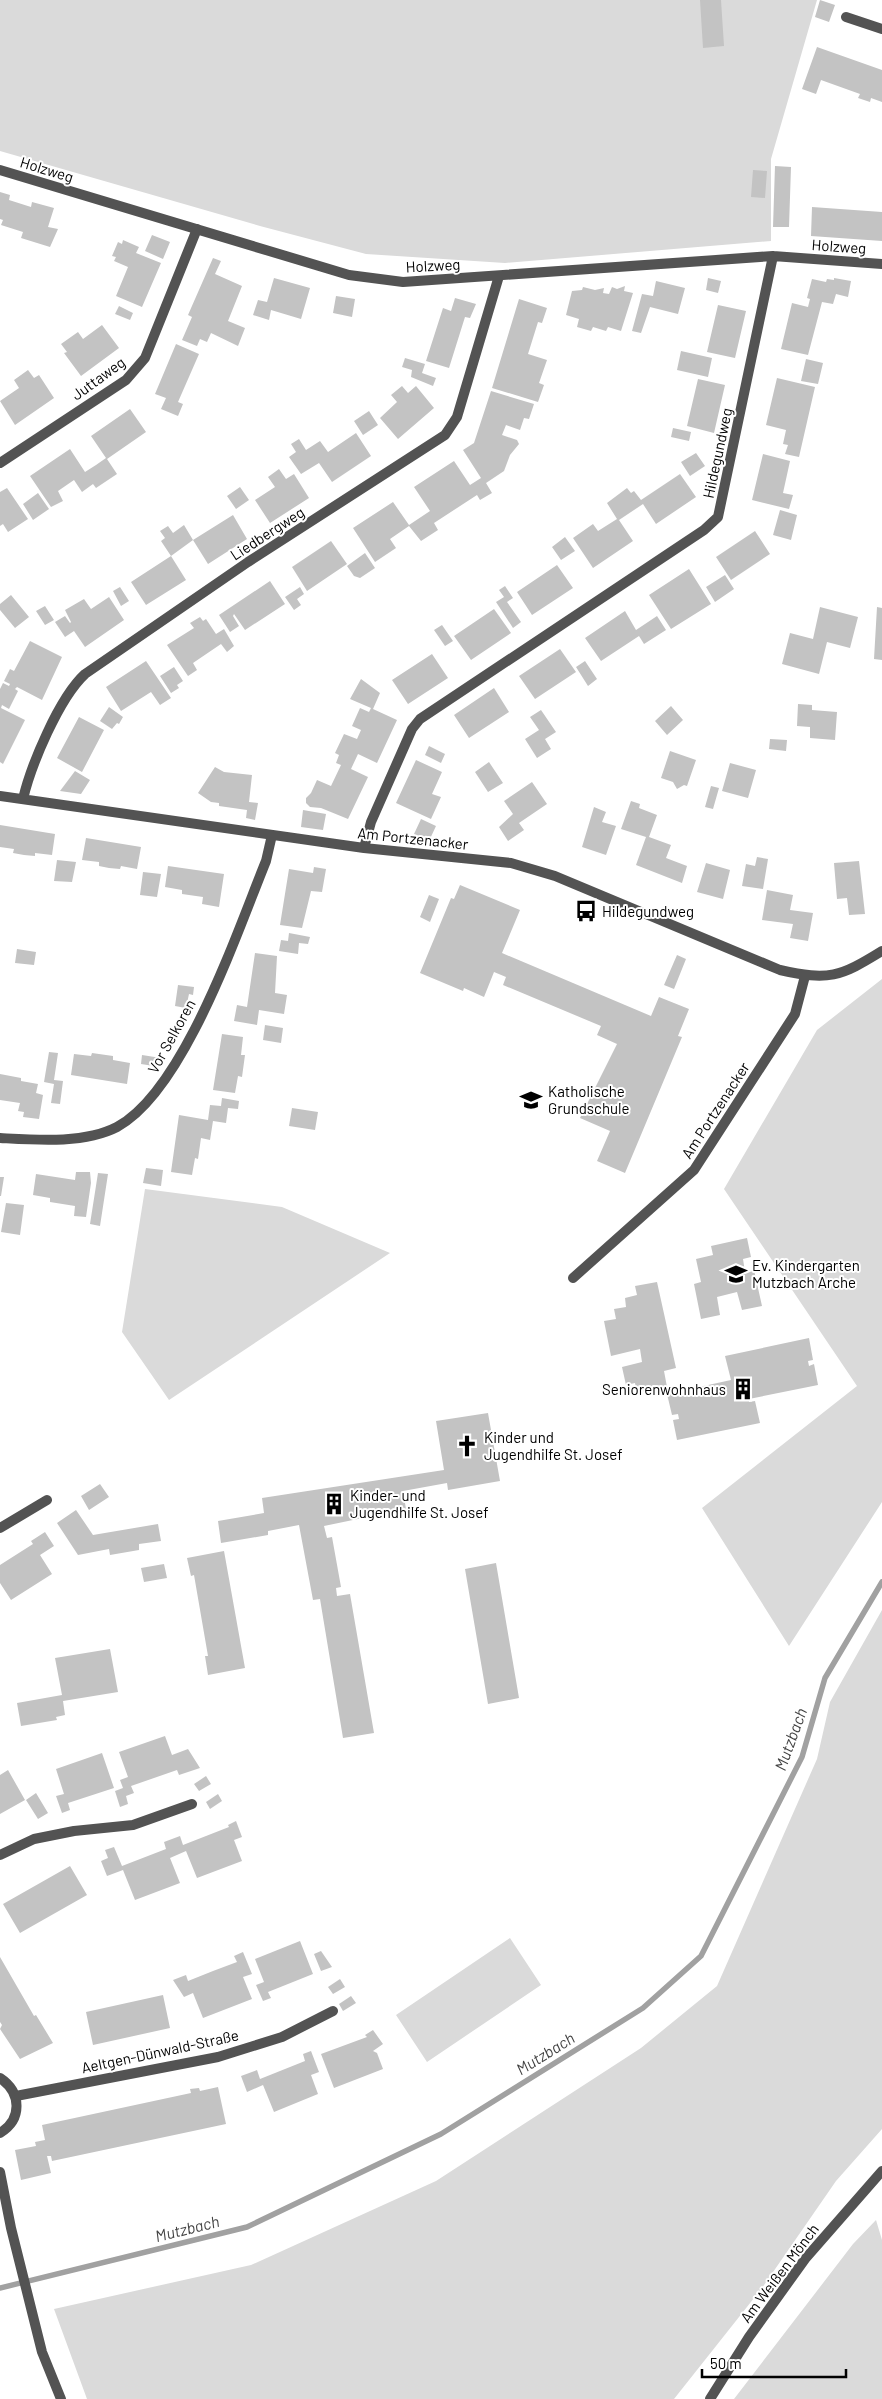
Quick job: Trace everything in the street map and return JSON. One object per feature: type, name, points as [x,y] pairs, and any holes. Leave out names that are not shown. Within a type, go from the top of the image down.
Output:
[{"type":"street","points":[[846,17],[882,29]]},
{"type":"street","name":"Holzweg","points":[[0,170],[349,275],[403,282],[773,256],[882,264]]},
{"type":"street","name":"Juttaweg","points":[[0,463],[126,380],[136,370],[145,358],[155,338],[197,229]]},
{"type":"street","name":"Hildegundweg","points":[[364,848],[371,822],[412,729],[420,719],[704,530],[718,517],[773,256]]},
{"type":"street","name":"Liedbergweg","points":[[23,799],[29,773],[68,692],[85,674],[248,562],[444,434],[457,417],[499,276]]},
{"type":"street","name":"Am Portzenacker","points":[[0,796],[364,848],[511,863],[532,868],[780,970],[805,976],[836,976],[856,968],[882,951]]},
{"type":"street","name":"Vor Selkoren","points":[[0,1138],[50,1141],[88,1135],[116,1127],[152,1098],[174,1067],[204,1010],[266,861],[272,835]]},
{"type":"street","name":"Am Portzenacker","points":[[572,1278],[694,1170],[795,1014],[805,976]]},
{"type":"street","points":[[0,1528],[47,1500]]},
{"type":"street","points":[[0,1855],[34,1839],[133,1825],[192,1804]]},
{"type":"street","name":"Aeltgen-Dünwald-Straße","points":[[16,2096],[218,2057],[282,2037],[333,2011]]},
{"type":"street","points":[[0,2078],[8,2084],[16,2096],[17,2104],[13,2120],[0,2133]]},
{"type":"street","name":"Am Weißen Mönch","points":[[710,2399],[749,2337],[805,2259],[882,2171]]},
{"type":"street","points":[[0,2172],[26,2292],[42,2352],[61,2399]]},
{"type":"shaded area","points":[[0,0],[817,0],[771,159],[771,241],[505,263],[366,254],[260,226],[0,151]]},
{"type":"shaded area","points":[[882,979],[882,1502],[789,1646],[702,1508],[857,1386],[724,1189],[817,1030]]},
{"type":"shaded area","points":[[145,1189],[282,1207],[390,1253],[169,1400],[122,1332]]},
{"type":"shaded area","points":[[882,1610],[882,2129],[836,2181],[762,2288],[674,2399],[87,2399],[54,2309],[251,2265],[436,2181],[641,2048],[717,1986],[817,1759],[830,1702]]},
{"type":"shaded area","points":[[510,1938],[541,1985],[427,2062],[396,2015]]},
{"type":"shaded area","points":[[876,2220],[882,2240],[882,2399],[734,2399],[853,2244]]},
{"type":"building","points":[[700,0],[721,0],[724,46],[703,48]]},
{"type":"building","points":[[820,0],[835,5],[829,22],[815,17]]},
{"type":"building","points":[[817,47],[882,70],[882,102],[871,98],[870,102],[858,98],[860,94],[821,80],[816,94],[802,89]]},
{"type":"building","points":[[775,166],[791,167],[789,227],[773,227]]},
{"type":"building","points":[[753,170],[767,171],[765,198],[751,197]]},
{"type":"building","points":[[0,192],[10,195],[9,200],[31,207],[32,202],[54,208],[48,227],[58,229],[50,247],[21,238],[23,232],[1,225],[3,220],[0,219]]},
{"type":"building","points":[[812,207],[882,212],[882,241],[811,236]]},
{"type":"building","points":[[152,235],[170,242],[163,259],[145,251]]},
{"type":"building","points":[[123,240],[139,247],[136,253],[161,263],[142,307],[116,296],[128,267],[114,261],[116,257],[112,256],[118,242],[122,244]]},
{"type":"building","points":[[213,258],[221,261],[215,274],[242,286],[228,321],[245,328],[238,346],[211,333],[207,342],[200,339],[197,346],[182,340],[192,317],[188,315]]},
{"type":"building","points":[[274,278],[310,288],[301,319],[271,310],[269,320],[253,315],[258,300],[267,302]]},
{"type":"building","points":[[708,278],[721,281],[718,293],[706,290]]},
{"type":"building","points":[[834,278],[851,281],[848,297],[836,294],[833,304],[822,302],[808,355],[781,349],[792,303],[808,307],[810,299],[807,298],[812,279],[826,282],[827,279],[834,280]]},
{"type":"building","points":[[656,281],[685,288],[678,314],[650,307],[641,333],[632,331],[642,294],[653,296]]},
{"type":"building","points":[[625,286],[624,291],[633,293],[621,331],[608,327],[606,331],[593,327],[591,331],[577,327],[579,319],[566,315],[572,291],[582,290],[583,287],[595,290],[604,288],[603,293],[609,294],[612,287],[617,289]]},
{"type":"building","points":[[336,296],[355,299],[352,317],[333,313]]},
{"type":"building","points":[[455,298],[476,304],[470,318],[465,317],[449,368],[426,361],[443,308],[451,311]]},
{"type":"building","points":[[519,299],[547,308],[542,323],[538,322],[528,354],[547,360],[539,383],[544,385],[538,402],[492,388]]},
{"type":"building","points":[[718,305],[746,311],[735,358],[707,352]]},
{"type":"building","points":[[119,306],[133,313],[130,320],[115,314]]},
{"type":"building","points":[[102,325],[119,348],[81,376],[64,353],[67,352],[61,344],[78,332],[83,339]]},
{"type":"building","points":[[176,344],[199,354],[178,402],[183,404],[178,416],[161,409],[166,398],[155,394]]},
{"type":"building","points":[[681,351],[712,358],[708,377],[677,370]]},
{"type":"building","points":[[405,358],[425,364],[422,373],[436,378],[433,386],[411,377],[412,370],[402,367]]},
{"type":"building","points":[[806,359],[823,363],[818,384],[801,381]]},
{"type":"building","points":[[28,370],[34,378],[39,375],[54,398],[15,425],[0,401],[19,388],[14,380]]},
{"type":"building","points":[[777,378],[815,387],[799,457],[785,454],[788,445],[783,444],[786,430],[766,425]]},
{"type":"building","points":[[698,379],[725,385],[714,433],[687,426]]},
{"type":"building","points":[[402,386],[408,393],[416,386],[434,408],[398,439],[380,418],[397,402],[391,395]]},
{"type":"building","points":[[491,391],[534,404],[529,419],[524,418],[520,430],[506,425],[502,435],[517,440],[519,444],[510,455],[504,471],[486,483],[492,493],[480,500],[477,495],[434,523],[438,530],[421,541],[409,526],[390,539],[396,548],[375,562],[353,528],[393,502],[409,525],[430,511],[414,487],[454,461],[470,485],[481,478],[463,450],[474,443]]},
{"type":"building","points":[[130,409],[146,432],[107,459],[117,474],[96,488],[93,484],[82,492],[74,480],[58,491],[63,501],[51,507],[30,476],[70,449],[85,472],[96,465],[106,458],[91,436]]},
{"type":"building","points":[[369,411],[378,425],[363,435],[354,421]]},
{"type":"building","points":[[673,428],[691,432],[689,441],[671,437]]},
{"type":"building","points":[[356,433],[371,456],[332,482],[319,463],[301,474],[289,457],[296,452],[291,444],[299,439],[306,450],[320,441],[328,452]]},
{"type":"building","points":[[696,453],[705,466],[690,476],[681,462]]},
{"type":"building","points":[[763,454],[790,461],[783,493],[793,495],[789,509],[752,500]]},
{"type":"building","points":[[279,469],[286,479],[294,474],[309,498],[270,523],[255,500],[275,487],[268,477]]},
{"type":"building","points":[[680,474],[696,497],[656,524],[643,504],[619,520],[633,541],[593,568],[573,538],[593,524],[598,531],[617,519],[607,503],[627,488],[631,493],[634,491],[641,500]]},
{"type":"building","points":[[240,487],[249,500],[236,509],[227,496]]},
{"type":"building","points":[[7,488],[28,519],[8,532],[3,524],[0,526],[0,492]]},
{"type":"building","points":[[38,493],[49,509],[33,520],[23,504]]},
{"type":"building","points":[[780,510],[797,515],[791,540],[773,535]]},
{"type":"building","points":[[233,515],[247,539],[208,564],[193,540]]},
{"type":"building","points":[[184,525],[193,540],[171,556],[161,541],[165,538],[160,531],[168,526],[173,533]]},
{"type":"building","points":[[755,531],[770,554],[731,580],[716,557]]},
{"type":"building","points":[[565,537],[575,551],[561,560],[552,547]]},
{"type":"building","points":[[331,541],[347,564],[307,591],[292,567]]},
{"type":"building","points":[[365,553],[375,568],[360,578],[354,576],[347,566]]},
{"type":"building","points":[[171,556],[186,580],[146,605],[131,582]]},
{"type":"building","points":[[557,565],[573,588],[532,615],[517,592]]},
{"type":"building","points":[[689,569],[711,604],[671,629],[649,595]]},
{"type":"building","points":[[725,575],[734,589],[715,602],[706,587]]},
{"type":"building","points":[[270,581],[285,604],[245,630],[234,614],[233,616],[239,626],[230,632],[219,615]]},
{"type":"building","points":[[505,586],[513,598],[507,602],[521,622],[513,628],[496,602],[504,597],[499,590]]},
{"type":"building","points":[[120,587],[129,601],[121,606],[113,591]]},
{"type":"building","points":[[300,587],[304,594],[297,599],[301,605],[294,610],[285,597]]},
{"type":"building","points":[[11,595],[29,617],[15,628],[0,610],[0,604]]},
{"type":"building","points":[[109,597],[124,620],[85,647],[74,631],[65,637],[55,622],[65,616],[70,623],[65,610],[84,599],[91,609]]},
{"type":"building","points":[[45,606],[54,620],[45,625],[36,611]]},
{"type":"building","points":[[820,607],[858,617],[850,648],[827,642],[819,674],[782,664],[790,633],[813,639]]},
{"type":"building","points":[[877,607],[882,608],[882,660],[874,659]]},
{"type":"building","points":[[494,609],[511,633],[471,660],[454,636]]},
{"type":"building","points":[[625,611],[636,630],[657,616],[666,630],[644,644],[639,636],[601,661],[585,638]]},
{"type":"building","points":[[200,617],[203,621],[206,619],[216,634],[224,629],[234,646],[227,652],[221,644],[193,663],[197,670],[188,676],[167,645],[194,628],[190,623]]},
{"type":"building","points":[[442,625],[453,641],[445,646],[434,630]]},
{"type":"building","points":[[30,641],[62,657],[42,700],[17,687],[15,689],[18,691],[9,709],[2,705],[1,708],[25,720],[3,764],[0,762],[0,689],[3,683],[9,686],[10,684],[4,681],[10,669],[14,671]]},
{"type":"building","points":[[560,649],[576,672],[535,699],[519,676]]},
{"type":"building","points":[[432,654],[448,678],[408,704],[392,680]]},
{"type":"building","points":[[146,661],[171,698],[160,705],[151,692],[121,711],[106,687]]},
{"type":"building","points":[[585,661],[597,679],[588,686],[576,667]]},
{"type":"building","points":[[174,667],[183,681],[177,685],[179,688],[171,693],[160,676]]},
{"type":"building","points":[[361,679],[380,693],[373,709],[397,720],[377,763],[358,754],[351,769],[368,777],[348,819],[321,808],[310,807],[306,803],[306,798],[311,793],[317,780],[331,786],[341,765],[336,763],[339,755],[335,753],[344,734],[357,739],[361,730],[352,726],[360,708],[369,712],[371,708],[350,699]]},
{"type":"building","points":[[494,688],[509,712],[469,738],[454,715]]},
{"type":"building","points":[[798,704],[812,705],[812,710],[837,712],[835,740],[810,738],[810,727],[797,726]]},
{"type":"building","points":[[671,706],[683,720],[667,735],[655,721]]},
{"type":"building","points":[[109,707],[123,717],[119,724],[117,723],[112,729],[100,721]]},
{"type":"building","points":[[541,710],[556,732],[545,739],[551,749],[537,758],[525,739],[539,730],[530,717]]},
{"type":"building","points":[[79,717],[104,730],[82,772],[57,758]]},
{"type":"building","points":[[770,739],[787,740],[786,751],[769,749]]},
{"type":"building","points":[[429,746],[445,754],[441,763],[425,755]]},
{"type":"building","points":[[670,751],[696,760],[687,786],[684,785],[677,789],[673,782],[661,778]]},
{"type":"building","points":[[416,760],[442,772],[432,794],[441,797],[431,819],[396,803]]},
{"type":"building","points":[[489,762],[503,783],[488,792],[475,772]]},
{"type":"building","points":[[730,763],[756,770],[748,798],[722,791]]},
{"type":"building","points":[[215,767],[224,772],[252,775],[249,802],[258,803],[255,820],[246,818],[247,810],[219,806],[219,803],[211,802],[198,793]]},
{"type":"building","points":[[75,771],[90,780],[81,794],[60,791]]},
{"type":"building","points":[[532,782],[547,804],[519,823],[524,830],[508,841],[499,827],[513,814],[504,801]]},
{"type":"building","points":[[711,786],[719,788],[713,809],[705,807]]},
{"type":"building","points":[[631,801],[640,804],[639,808],[657,815],[649,837],[671,845],[666,858],[687,866],[682,883],[636,865],[646,837],[621,829]]},
{"type":"building","points":[[594,807],[606,812],[602,822],[616,826],[606,855],[582,847]]},
{"type":"building","points":[[303,810],[326,814],[323,830],[301,827]]},
{"type":"building","points":[[421,819],[436,826],[429,841],[414,834]]},
{"type":"building","points":[[0,825],[55,834],[52,855],[35,853],[35,856],[24,855],[13,853],[14,849],[0,847]]},
{"type":"building","points":[[86,838],[141,847],[137,869],[121,866],[120,869],[109,868],[99,866],[99,862],[82,860]]},
{"type":"building","points":[[757,857],[768,859],[763,889],[742,886],[746,864],[755,866]]},
{"type":"building","points":[[57,860],[76,862],[72,882],[54,881]]},
{"type":"building","points":[[859,861],[865,914],[849,915],[847,898],[837,899],[834,863]]},
{"type":"building","points":[[706,863],[730,870],[723,899],[697,892]]},
{"type":"building","points":[[168,866],[224,874],[219,907],[202,904],[203,897],[182,894],[182,890],[165,887]]},
{"type":"building","points":[[314,867],[326,869],[322,892],[311,891],[302,928],[280,925],[289,869],[313,873]]},
{"type":"building","points":[[143,872],[161,874],[157,897],[140,895]]},
{"type":"building","points":[[460,885],[520,910],[502,953],[651,1016],[659,997],[689,1009],[678,1036],[682,1037],[625,1173],[597,1161],[610,1131],[580,1118],[617,1044],[597,1035],[601,1026],[503,985],[506,977],[494,972],[484,997],[464,988],[463,991],[420,973],[451,898],[454,899]]},
{"type":"building","points":[[767,890],[793,895],[790,910],[813,913],[808,941],[790,938],[793,924],[762,920]]},
{"type":"building","points":[[429,895],[439,899],[430,922],[420,917]]},
{"type":"building","points":[[289,933],[310,937],[308,944],[299,943],[298,954],[279,951],[281,940],[288,941]]},
{"type":"building","points":[[17,949],[36,952],[34,965],[15,963]]},
{"type":"building","points":[[255,953],[277,956],[275,993],[287,995],[284,1014],[259,1010],[257,1025],[234,1021],[237,1005],[247,1007]]},
{"type":"building","points":[[677,955],[686,959],[674,989],[664,985]]},
{"type":"building","points":[[178,985],[194,987],[193,995],[189,994],[186,1008],[175,1006]]},
{"type":"building","points":[[265,1025],[283,1028],[281,1043],[263,1040]]},
{"type":"building","points":[[222,1034],[243,1037],[241,1055],[245,1055],[242,1077],[238,1076],[235,1093],[213,1090]]},
{"type":"building","points":[[49,1052],[58,1053],[54,1080],[63,1081],[60,1104],[51,1103],[54,1084],[44,1082]]},
{"type":"building","points":[[92,1053],[113,1056],[113,1060],[130,1063],[127,1084],[71,1075],[74,1054],[91,1056]]},
{"type":"building","points":[[142,1055],[161,1058],[160,1067],[141,1064]]},
{"type":"building","points":[[0,1074],[38,1084],[36,1093],[43,1095],[39,1119],[23,1117],[24,1112],[18,1111],[20,1103],[0,1100]]},
{"type":"building","points":[[222,1098],[239,1101],[238,1109],[228,1108],[226,1123],[213,1121],[210,1140],[201,1138],[198,1159],[195,1158],[192,1175],[171,1172],[179,1115],[208,1120],[210,1105],[221,1106]]},
{"type":"building","points":[[292,1108],[318,1112],[315,1130],[289,1126]]},
{"type":"building","points":[[146,1168],[163,1170],[161,1186],[143,1183]]},
{"type":"building","points":[[76,1172],[90,1172],[91,1183],[86,1217],[74,1216],[75,1206],[50,1202],[50,1198],[33,1195],[36,1174],[75,1180]]},
{"type":"building","points":[[98,1173],[108,1174],[100,1226],[90,1224]]},
{"type":"building","points":[[0,1177],[4,1177],[1,1196],[0,1196]]},
{"type":"building","points":[[6,1203],[24,1205],[20,1235],[1,1232]]},
{"type":"building","points":[[747,1238],[751,1257],[743,1259],[745,1272],[754,1270],[762,1306],[742,1310],[737,1292],[717,1297],[720,1315],[701,1319],[694,1284],[701,1282],[696,1259],[713,1255],[711,1246]]},
{"type":"building","points":[[657,1282],[676,1368],[664,1371],[667,1387],[637,1393],[635,1383],[626,1385],[622,1367],[642,1362],[640,1349],[611,1356],[604,1321],[616,1319],[614,1309],[626,1307],[625,1298],[637,1295],[635,1286]]},
{"type":"building","name":"Seniorenwohnhaus","points":[[809,1338],[813,1360],[808,1361],[809,1366],[814,1364],[818,1385],[749,1399],[749,1402],[755,1401],[760,1423],[677,1440],[673,1420],[679,1419],[678,1414],[672,1415],[667,1394],[731,1380],[725,1356]]},
{"type":"building","points":[[488,1413],[500,1481],[448,1490],[447,1483],[403,1491],[406,1509],[324,1526],[327,1538],[332,1537],[341,1587],[336,1588],[337,1596],[350,1594],[374,1733],[343,1738],[320,1599],[313,1600],[299,1525],[268,1531],[268,1535],[221,1543],[218,1521],[264,1513],[262,1498],[444,1470],[436,1421]]},
{"type":"building","points":[[100,1484],[109,1497],[89,1510],[81,1496]]},
{"type":"building","points":[[76,1510],[93,1535],[158,1524],[161,1541],[139,1544],[139,1550],[110,1555],[109,1549],[78,1555],[57,1523]]},
{"type":"building","points":[[45,1532],[54,1546],[40,1555],[52,1574],[11,1600],[0,1583],[0,1565],[33,1544],[31,1541]]},
{"type":"building","points":[[224,1551],[245,1668],[208,1675],[205,1656],[208,1656],[194,1575],[191,1576],[187,1558]]},
{"type":"building","points":[[496,1563],[519,1698],[488,1704],[465,1569]]},
{"type":"building","points":[[164,1564],[167,1578],[144,1582],[141,1568]]},
{"type":"building","points":[[110,1649],[118,1692],[63,1701],[65,1715],[56,1717],[57,1720],[21,1726],[17,1703],[62,1695],[55,1658]]},
{"type":"building","points":[[165,1736],[172,1755],[188,1749],[200,1768],[179,1775],[177,1770],[131,1786],[134,1793],[126,1796],[128,1804],[120,1807],[115,1791],[123,1788],[120,1780],[128,1777],[119,1752]]},
{"type":"building","points":[[102,1753],[114,1788],[68,1803],[70,1810],[62,1813],[56,1796],[64,1794],[56,1769]]},
{"type":"building","points":[[8,1770],[25,1800],[0,1814],[0,1775]]},
{"type":"building","points":[[206,1776],[211,1784],[199,1791],[194,1784]]},
{"type":"building","points":[[36,1793],[48,1813],[38,1819],[26,1800]]},
{"type":"building","points":[[218,1794],[222,1801],[210,1809],[206,1802]]},
{"type":"building","points":[[236,1821],[242,1837],[234,1840],[242,1861],[197,1878],[186,1851],[170,1858],[180,1883],[135,1900],[123,1870],[107,1876],[101,1861],[108,1858],[105,1850],[114,1847],[122,1866],[166,1849],[164,1842],[180,1836],[183,1845],[229,1827],[228,1825]]},
{"type":"building","points":[[70,1866],[87,1895],[20,1933],[3,1904]]},
{"type":"building","points":[[300,1941],[313,1974],[268,1992],[271,1998],[263,2001],[256,1985],[264,1982],[255,1959]]},
{"type":"building","points":[[321,1951],[332,1967],[321,1971],[314,1954]]},
{"type":"building","points":[[243,1952],[252,1974],[243,1977],[252,1999],[203,2018],[193,1993],[184,1997],[173,1980],[186,1975],[188,1981],[237,1962],[234,1956]]},
{"type":"building","points":[[0,1957],[34,2016],[36,2015],[53,2043],[20,2059],[0,2029],[2,2025],[0,2022]]},
{"type":"building","points":[[340,1979],[345,1987],[333,1994],[328,1987]]},
{"type":"building","points":[[163,1995],[170,2028],[93,2045],[86,2012]]},
{"type":"building","points":[[351,1996],[356,2003],[343,2011],[339,2004]]},
{"type":"building","points":[[373,2030],[383,2044],[373,2051],[377,2053],[383,2069],[334,2088],[321,2054],[367,2037],[365,2035]]},
{"type":"building","points":[[311,2051],[319,2072],[311,2075],[318,2094],[274,2112],[263,2085],[247,2092],[241,2076],[257,2070],[260,2079],[305,2061],[303,2054]]},
{"type":"building","points":[[218,2087],[226,2124],[52,2161],[51,2156],[47,2156],[51,2173],[21,2180],[15,2150],[36,2146],[35,2142],[45,2140],[42,2125],[191,2093],[190,2089],[199,2088],[200,2091]]},
{"type":"waterway","name":"Mutzbach","points":[[0,2288],[247,2227],[441,2134],[643,2008],[701,1956],[802,1757],[825,1678],[882,1582]]},
{"type":"place","name":"Hildegundweg","points":[[586,911]]},
{"type":"place","name":"Katholische Grundschule","points":[[531,1100]]},
{"type":"place","name":"Ev. Kindergarten Mutzbach Arche","points":[[736,1274]]},
{"type":"place","name":"Seniorenwohnhaus","points":[[743,1389]]},
{"type":"place","name":"Kinder und Jugendhilfe St. Josef","points":[[467,1446]]},
{"type":"place","name":"Kinder- und Jugendhilfe St. Josef","points":[[334,1504]]}]
